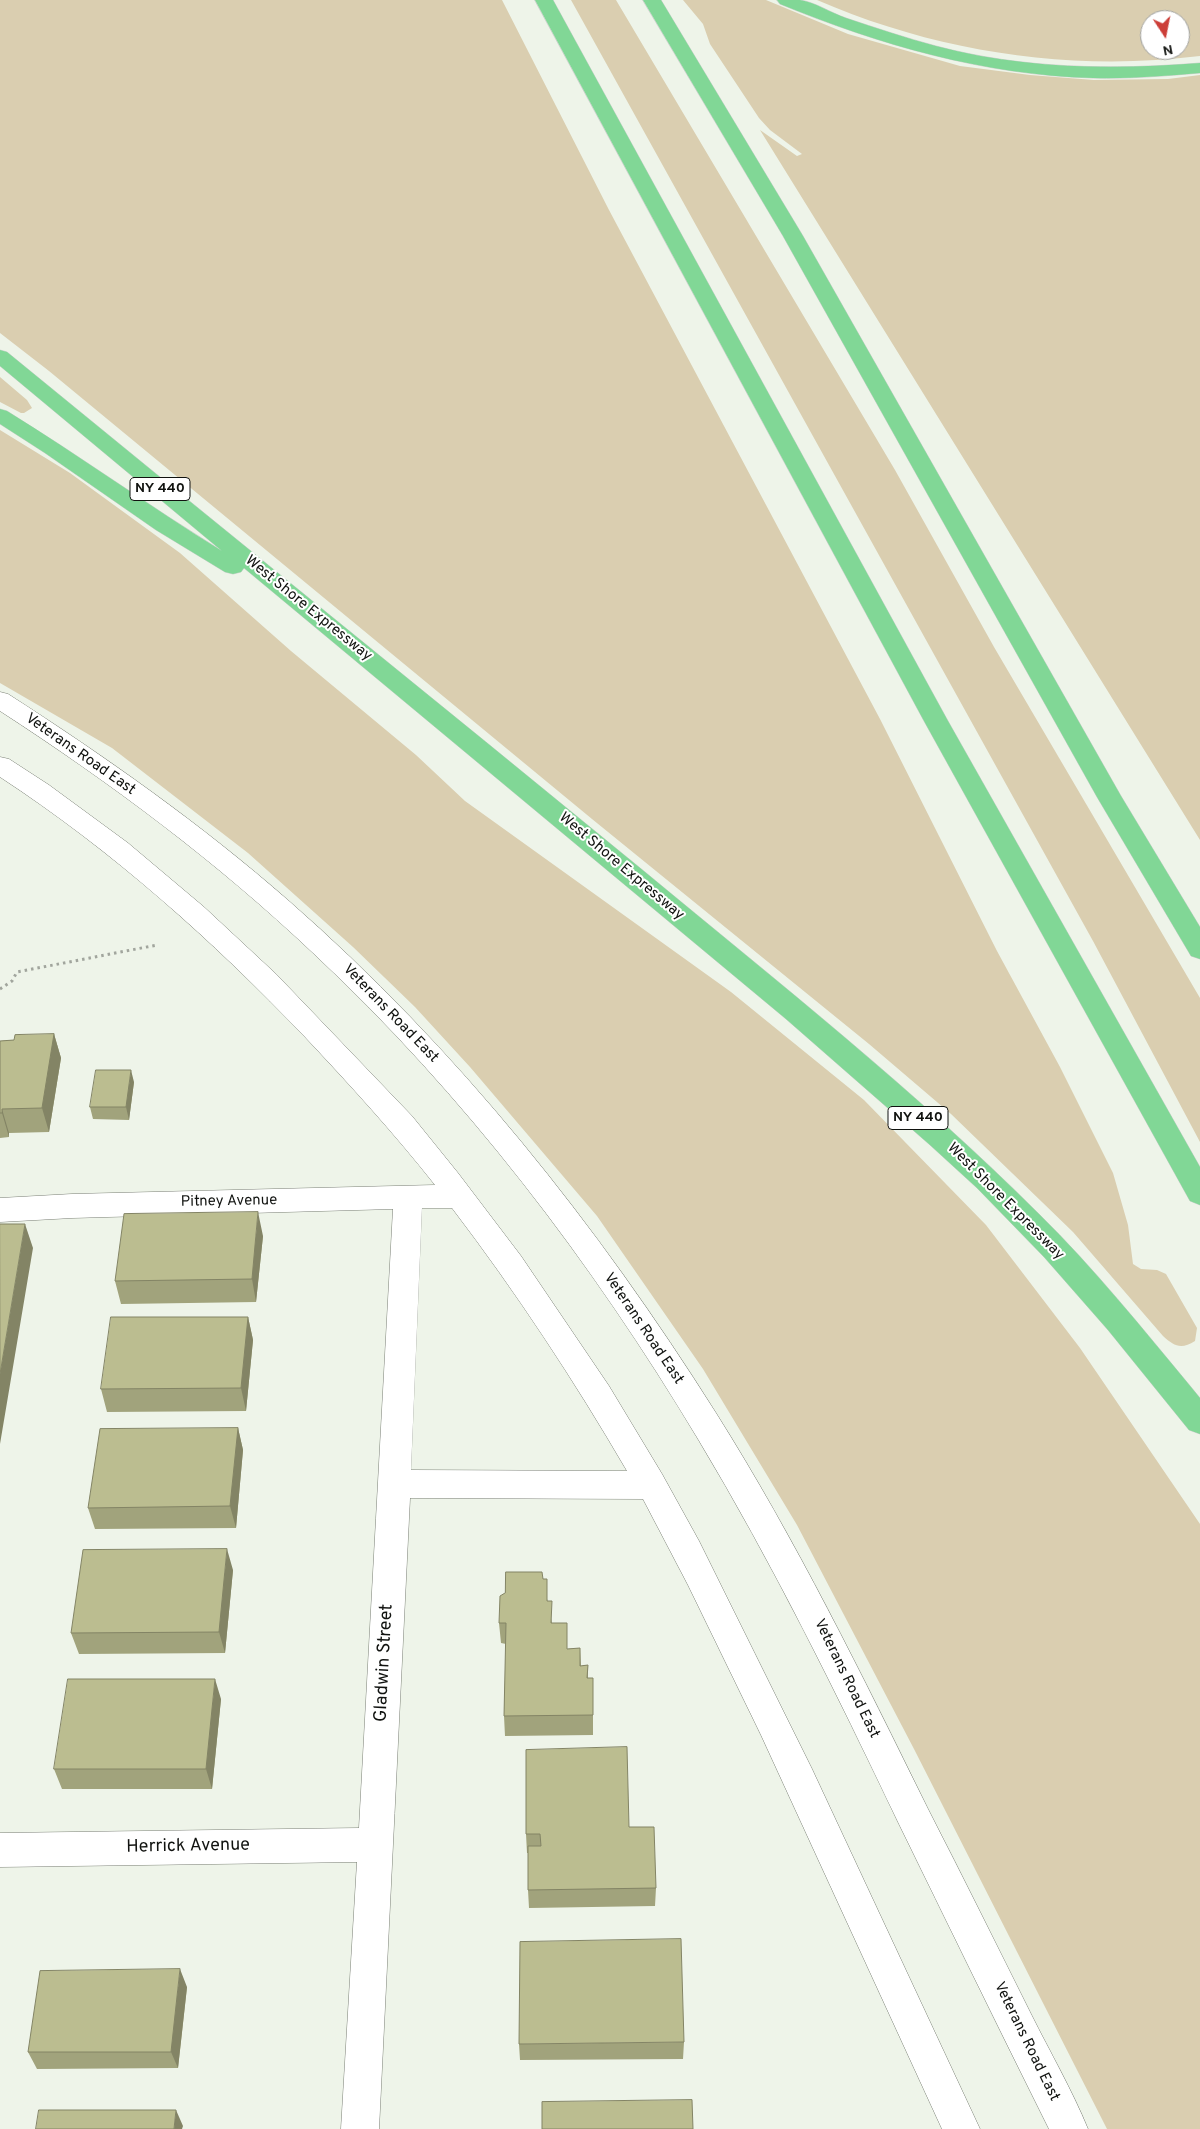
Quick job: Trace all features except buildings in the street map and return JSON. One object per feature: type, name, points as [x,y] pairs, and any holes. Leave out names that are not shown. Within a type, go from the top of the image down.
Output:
[{"type":"highway","points":[[544,0],[806,485],[1200,1193]]},
{"type":"highway","points":[[652,0],[793,236],[1109,797],[1200,950]]},
{"type":"highway","points":[[786,0],[833,20],[901,44],[979,61],[1022,67],[1092,72],[1140,73],[1200,68]]},
{"type":"highway","name":"West Shore Expressway","points":[[0,356],[840,1050],[974,1168],[1033,1226],[1094,1293],[1200,1421]]},
{"type":"highway","points":[[0,415],[53,448],[164,525],[321,620]]},
{"type":"street","name":"Veterans Road East","points":[[0,700],[56,735],[115,777],[215,854],[311,936],[372,994],[464,1093],[568,1224],[660,1351],[708,1427],[803,1591],[1069,2129]]},
{"type":"street","points":[[6,772],[64,808],[159,883],[262,976],[363,1081],[414,1138],[459,1196],[552,1326],[604,1405],[652,1485],[696,1568],[787,1751],[961,2129]]},
{"type":"street","name":"Pitney Avenue","points":[[0,1210],[72,1206],[459,1196]]},
{"type":"street","name":"Gladwin Street","points":[[360,2129],[395,1484],[408,1197]]},
{"type":"street","points":[[395,1484],[652,1485]]},
{"type":"street","name":"Herrick Avenue","points":[[0,1850],[375,1845]]},
{"type":"path","points":[[0,989],[12,981],[17,972],[157,945]]},
{"type":"shaded area","points":[[0,0],[502,0],[609,210],[880,719],[997,951],[1060,1067],[1113,1173],[1128,1225],[1133,1264],[1141,1269],[1157,1270],[1166,1274],[1197,1328],[1195,1341],[1178,1346],[1163,1336],[1073,1232],[951,1114],[869,1044],[592,819],[49,371],[0,333]]},
{"type":"shaded area","points":[[571,0],[616,0],[895,470],[994,647],[1200,998],[1200,1142],[1093,941]]},
{"type":"shaded area","points":[[683,0],[766,0],[848,34],[960,66],[1030,75],[1094,80],[1168,79],[1200,75],[1200,840],[760,130],[797,156],[802,154],[770,130],[759,118],[710,44],[703,24]]},
{"type":"shaded area","points":[[817,0],[1200,0],[1200,56],[1190,57],[1190,10],[1140,10],[1140,60],[1151,60],[1102,61],[1053,59],[1004,54],[956,45],[909,33]]},
{"type":"shaded area","points":[[0,377],[27,400],[32,408],[21,413],[0,402]]},
{"type":"shaded area","points":[[0,430],[70,473],[180,553],[291,651],[416,755],[465,801],[731,992],[864,1100],[986,1225],[1080,1348],[1200,1524],[1200,2129],[1107,2129],[914,1749],[797,1525],[703,1369],[597,1216],[470,1067],[415,1007],[353,947],[248,853],[112,748],[0,683]]}]
